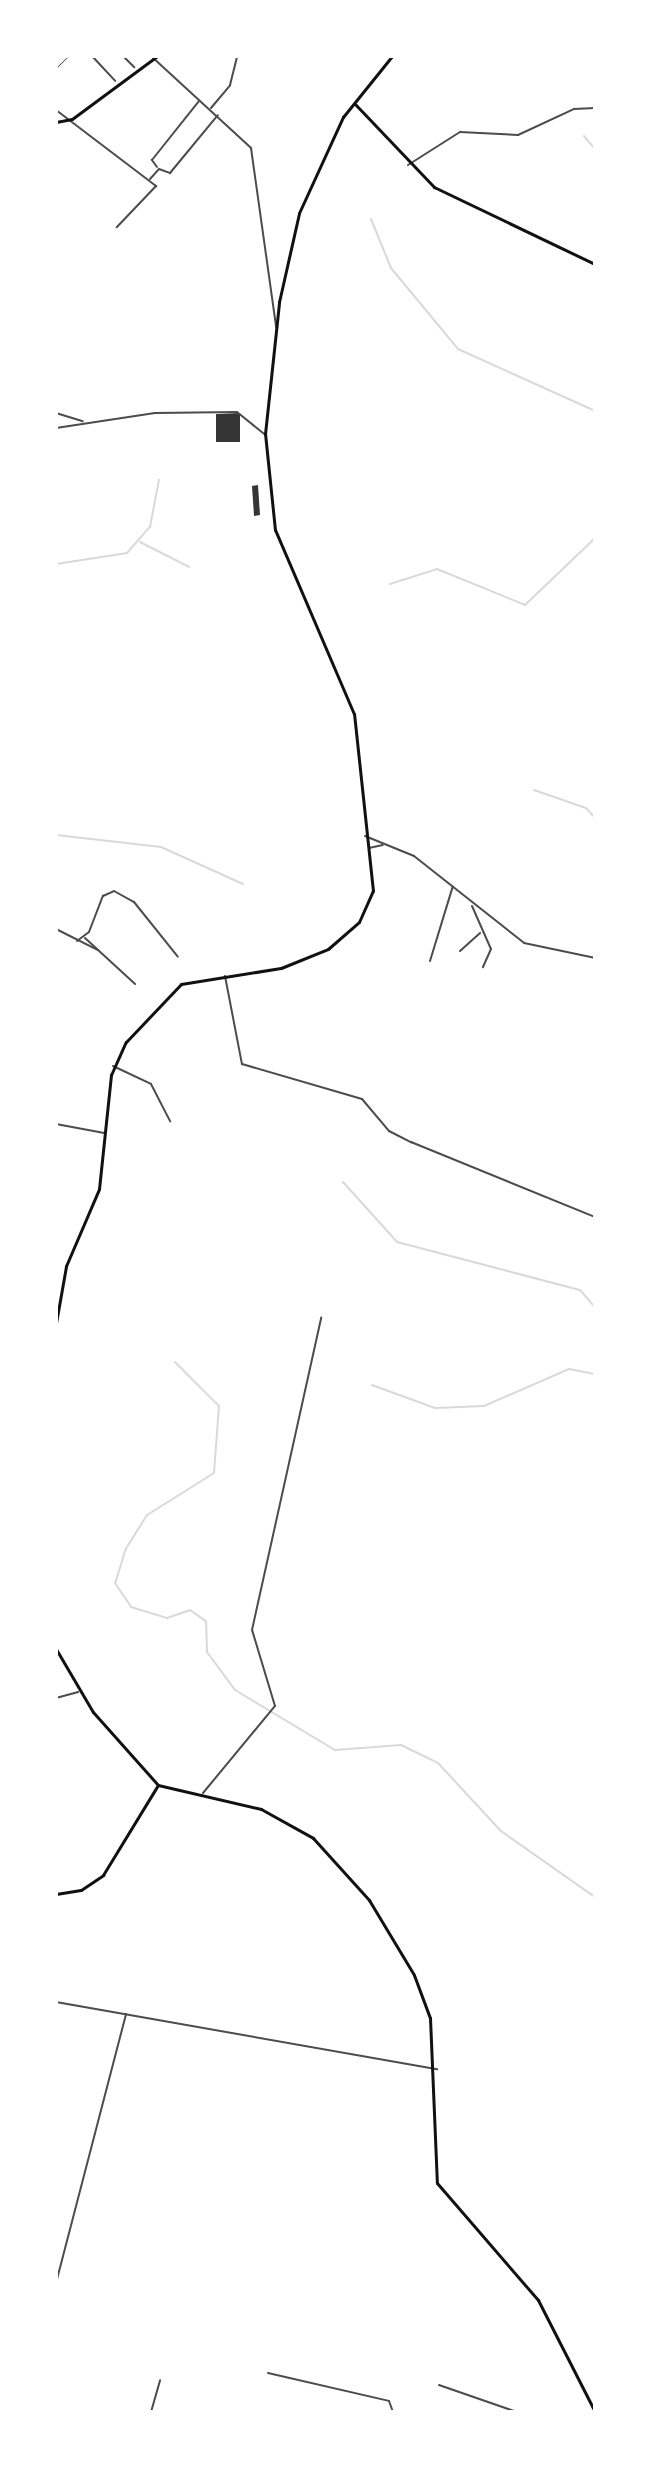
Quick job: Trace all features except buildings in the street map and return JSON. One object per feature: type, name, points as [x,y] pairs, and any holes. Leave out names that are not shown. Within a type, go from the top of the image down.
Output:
[{"type":"main road","points":[[56,1323],[66,1266],[99,1189],[113,1066],[169,993],[225,976],[308,960],[350,933],[373,891],[354,714],[275,530],[265,434],[276,327],[299,213],[355,104],[392,56]]},
{"type":"main road","points":[[56,122],[72,119],[115,81],[153,57]]},
{"type":"main road","points":[[355,104],[408,165],[434,187],[595,264]]},
{"type":"main road","points":[[56,1649],[78,1692],[158,1785],[245,1802],[313,1838],[355,1881],[414,1975],[437,2069],[437,2183],[538,2300],[595,2412]]},
{"type":"main road","points":[[56,1894],[81,1890],[103,1875],[158,1785]]},
{"type":"street","points":[[92,56],[115,81]]},
{"type":"street","points":[[123,56],[134,67]]},
{"type":"street","points":[[210,108],[230,85],[237,56]]},
{"type":"street","points":[[153,57],[251,148],[276,327]]},
{"type":"street","points":[[200,100],[152,160],[159,169],[170,173],[218,115]]},
{"type":"street","points":[[408,165],[460,132],[518,135],[574,109],[595,108]]},
{"type":"street","points":[[56,110],[72,119],[155,187],[117,227]]},
{"type":"street","points":[[149,180],[159,169]]},
{"type":"street","points":[[56,428],[88,422],[237,412],[265,434]]},
{"type":"street","points":[[56,413],[88,422]]},
{"type":"street","points":[[365,836],[414,856],[453,885],[472,905],[524,943],[595,958]]},
{"type":"street","points":[[367,848],[384,845]]},
{"type":"street","points":[[430,961],[453,885]]},
{"type":"street","points":[[77,941],[84,938],[103,896],[114,891],[134,902],[178,957]]},
{"type":"street","points":[[472,905],[491,952],[483,967]]},
{"type":"street","points":[[56,929],[77,941],[101,949]]},
{"type":"street","points":[[460,951],[481,933]]},
{"type":"street","points":[[84,938],[101,949],[135,984]]},
{"type":"street","points":[[225,976],[242,1064],[362,1099],[390,1131],[411,1142],[595,1217]]},
{"type":"street","points":[[113,1066],[151,1084],[170,1121]]},
{"type":"street","points":[[56,1124],[105,1134]]},
{"type":"street","points":[[203,1793],[275,1706],[252,1630],[321,1318]]},
{"type":"street","points":[[56,1698],[78,1692]]},
{"type":"street","points":[[56,2002],[437,2069]]},
{"type":"street","points":[[56,2283],[126,2014]]},
{"type":"street","points":[[268,2373],[389,2401],[393,2412]]},
{"type":"street","points":[[151,2412],[160,2380]]},
{"type":"street","points":[[439,2385],[517,2412]]},
{"type":"lane","points":[[56,68],[68,56]]},
{"type":"waterway","points":[[584,136],[595,149]]},
{"type":"waterway","points":[[371,219],[391,268],[458,349],[595,411]]},
{"type":"waterway","points":[[56,564],[127,553],[150,527],[159,480]]},
{"type":"waterway","points":[[390,584],[437,569],[525,605],[595,538]]},
{"type":"waterway","points":[[140,542],[189,567]]},
{"type":"waterway","points":[[534,790],[586,808],[595,818]]},
{"type":"waterway","points":[[56,835],[161,847],[243,884]]},
{"type":"waterway","points":[[343,1182],[397,1242],[580,1290],[595,1307]]},
{"type":"waterway","points":[[175,1362],[219,1406],[214,1473],[147,1515],[126,1548],[115,1583],[131,1607],[167,1618],[190,1610],[206,1621],[207,1652],[235,1690],[335,1750],[401,1745],[438,1763],[501,1831],[595,1897]]},
{"type":"waterway","points":[[372,1385],[435,1408],[484,1406],[569,1369],[595,1374]]}]
